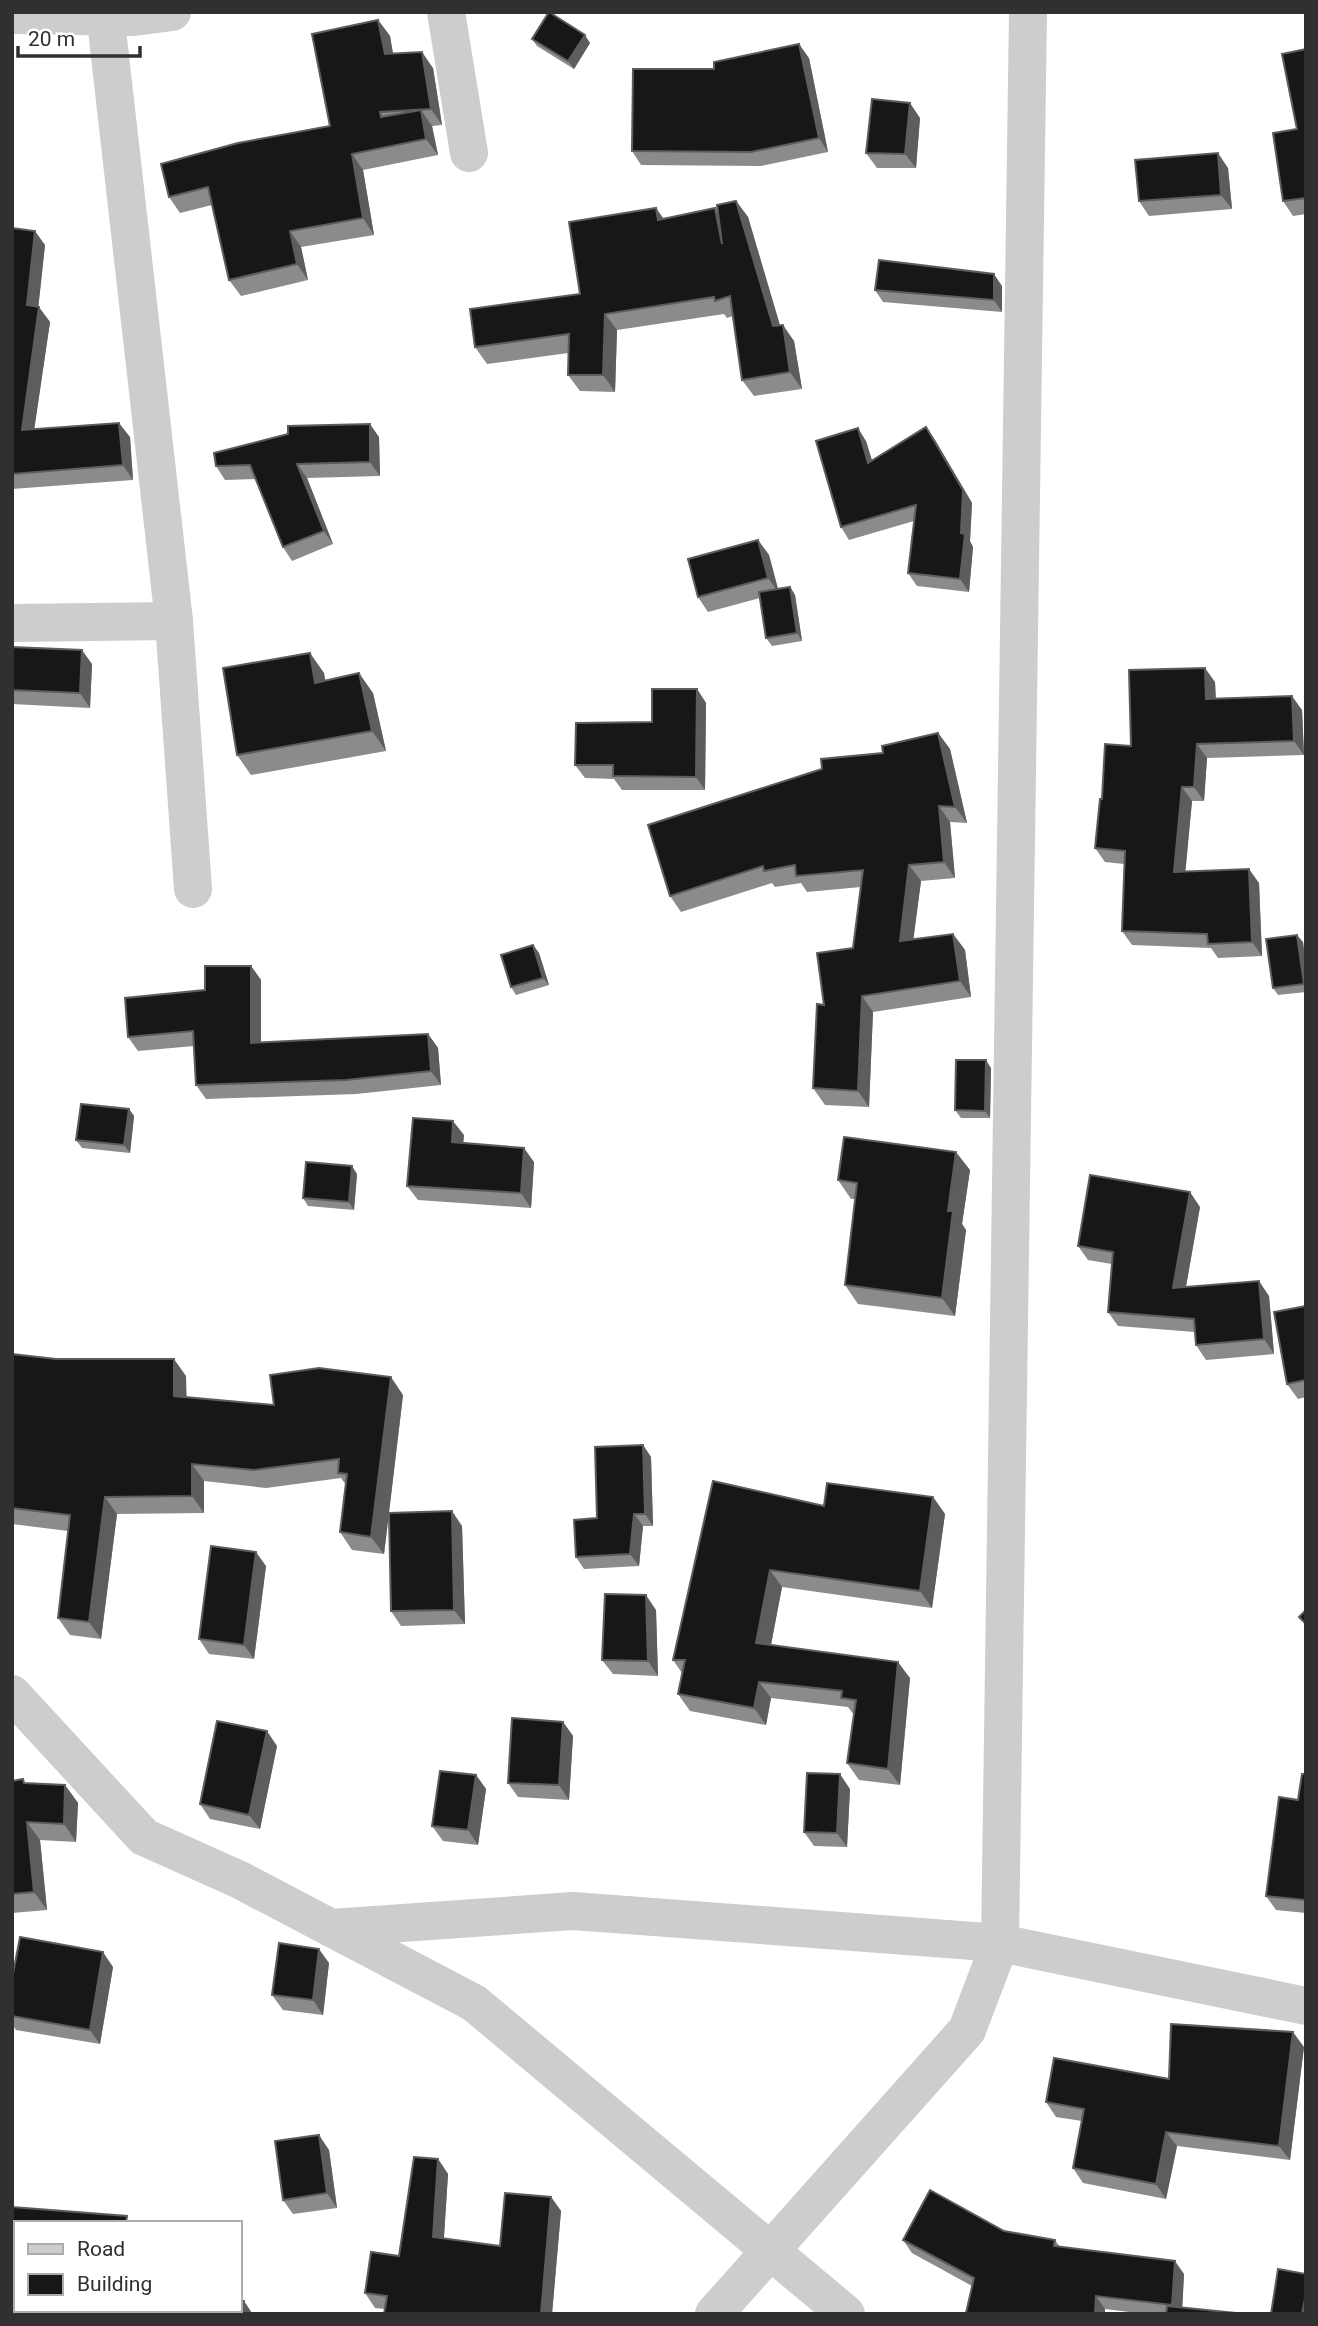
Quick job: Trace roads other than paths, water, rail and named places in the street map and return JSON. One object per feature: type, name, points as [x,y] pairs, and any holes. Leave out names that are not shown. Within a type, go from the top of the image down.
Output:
[{"type":"street","points":[[12,15],[172,12]]},
{"type":"street","points":[[446,12],[469,153]]},
{"type":"street","points":[[714,2314],[967,2030],[1000,1943],[1028,12]]},
{"type":"street","points":[[105,14],[174,621],[193,889]]},
{"type":"street","points":[[12,623],[174,621]]},
{"type":"street","points":[[12,1694],[144,1837],[240,1880],[474,2003],[846,2314]]},
{"type":"street","points":[[331,1928],[573,1911],[1000,1943],[1306,2006]]}]
